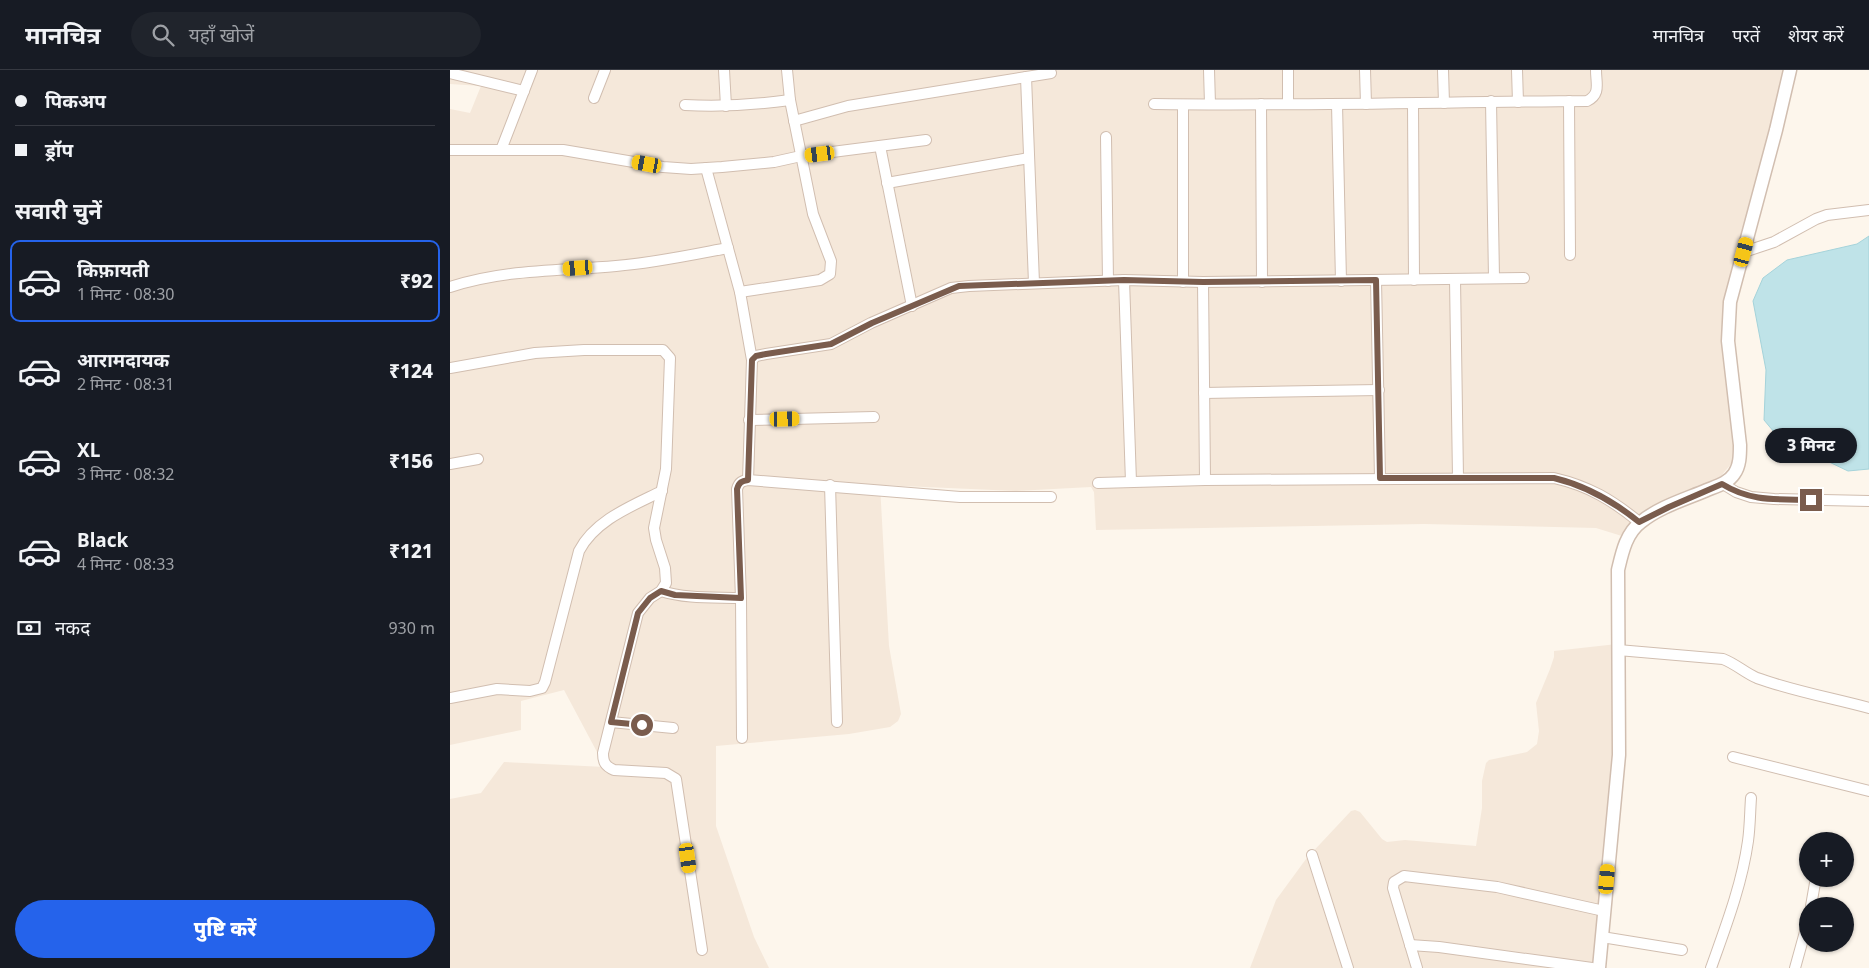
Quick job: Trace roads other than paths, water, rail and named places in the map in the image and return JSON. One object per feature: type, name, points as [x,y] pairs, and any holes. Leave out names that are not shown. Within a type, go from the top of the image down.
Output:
[{"type":"street","points":[[501,150],[532,70]]},
{"type":"street","points":[[594,98],[605,70]]},
{"type":"street","points":[[724,70],[726,106]]},
{"type":"street","points":[[740,292],[820,280],[830,274],[831,261],[813,214],[790,100],[787,70]]},
{"type":"street","points":[[1209,70],[1210,104]]},
{"type":"street","points":[[1288,70],[1288,104]]},
{"type":"street","points":[[1365,70],[1366,104]]},
{"type":"street","points":[[1443,70],[1444,103]]},
{"type":"street","points":[[1517,70],[1518,102]]},
{"type":"street","points":[[1154,104],[1412,104],[1491,101],[1587,101],[1597,93],[1596,70]]},
{"type":"street","points":[[1599,968],[1619,756],[1618,570],[1623,548],[1631,532],[1639,522],[1722,484],[1733,476],[1738,468],[1740,445],[1728,341],[1730,302],[1790,70]]},
{"type":"street","points":[[450,73],[524,91]]},
{"type":"street","points":[[794,121],[848,106],[1051,73]]},
{"type":"street","points":[[1026,77],[1034,283]]},
{"type":"street","points":[[685,105],[745,106],[790,100]]},
{"type":"street","points":[[1491,101],[1494,278]]},
{"type":"street","points":[[1569,101],[1570,255]]},
{"type":"street","points":[[1183,104],[1183,282]]},
{"type":"street","points":[[1261,104],[1262,282]]},
{"type":"street","points":[[1337,104],[1341,281]]},
{"type":"street","points":[[1412,104],[1414,280]]},
{"type":"street","points":[[1106,137],[1108,281]]},
{"type":"street","points":[[450,150],[563,150],[663,167],[706,168],[774,162],[801,156],[926,140]]},
{"type":"street","points":[[880,146],[912,306]]},
{"type":"street","points":[[887,182],[1029,158]]},
{"type":"street","points":[[706,168],[740,292],[752,360],[748,480]]},
{"type":"street","points":[[1744,252],[1774,242],[1827,215],[1869,210]]},
{"type":"street","points":[[450,287],[490,276],[519,272],[617,266],[667,260],[728,248]]},
{"type":"street","points":[[752,360],[756,356],[831,344],[872,323],[959,286],[1124,280],[1262,282],[1524,278]]},
{"type":"street","points":[[1455,279],[1458,478]]},
{"type":"street","points":[[1124,280],[1131,482]]},
{"type":"street","points":[[1376,280],[1380,478]]},
{"type":"street","points":[[1203,282],[1205,480]]},
{"type":"street","points":[[450,368],[535,353],[584,350],[663,350],[670,358],[666,468],[654,528],[665,568],[666,583],[661,591],[650,598],[638,613],[603,753],[603,761],[607,767],[614,770],[666,773],[676,779],[702,950]]},
{"type":"street","points":[[1204,393],[1379,390]]},
{"type":"street","points":[[750,420],[874,417]]},
{"type":"street","points":[[450,464],[478,459]]},
{"type":"street","points":[[1098,483],[1380,478],[1554,478],[1574,483],[1596,492],[1616,504],[1639,522]]},
{"type":"street","points":[[742,738],[738,484],[748,480],[830,485],[960,497],[1051,497]]},
{"type":"street","points":[[1722,484],[1736,492],[1752,497],[1869,501]]},
{"type":"street","points":[[830,485],[837,722]]},
{"type":"street","points":[[450,698],[498,689],[530,691],[542,688],[546,682],[579,551],[583,544],[620,512],[662,492]]},
{"type":"street","points":[[661,591],[675,595],[741,598]]},
{"type":"street","points":[[1618,650],[1723,659],[1754,677],[1774,684],[1869,708]]},
{"type":"street","points":[[611,722],[673,728]]},
{"type":"street","points":[[1733,757],[1869,791]]},
{"type":"street","points":[[1711,968],[1732,909],[1743,866],[1748,840],[1751,798]]},
{"type":"street","points":[[1312,855],[1348,968]]},
{"type":"street","points":[[1417,968],[1394,888],[1394,882],[1404,876],[1497,887],[1604,911]]},
{"type":"street","points":[[1602,937],[1682,950]]},
{"type":"street","points":[[1410,945],[1439,947],[1592,968]]},
{"type":"street","points":[[1795,968],[1799,952]]},
{"type":"water","points":[[1869,236],[1869,469],[1848,471],[1779,438],[1764,420],[1766,370],[1753,301],[1763,278],[1787,260],[1857,244]]}]
